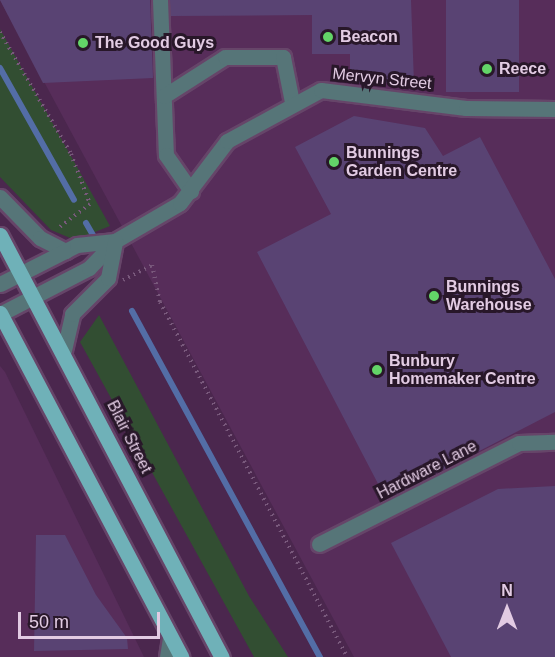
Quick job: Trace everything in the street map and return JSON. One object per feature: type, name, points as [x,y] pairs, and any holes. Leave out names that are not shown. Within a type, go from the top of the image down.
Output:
[{"type":"main road","name":"Blair Street","points":[[0,235],[64,350],[222,657]]},
{"type":"main road","points":[[0,314],[181,657]]},
{"type":"street","points":[[160,0],[166,155],[191,191]]},
{"type":"street","points":[[164,96],[225,57],[283,57],[292,102]]},
{"type":"street","name":"Mervyn Street","points":[[0,314],[89,268],[115,241],[191,191],[227,141],[292,102],[321,90],[466,108],[555,109]]},
{"type":"street","points":[[0,197],[40,238],[66,251]]},
{"type":"street","points":[[64,350],[72,314],[108,278],[115,241]]},
{"type":"street","name":"Mervyn Street","points":[[0,284],[66,251],[115,241]]},
{"type":"street","name":"Hardware Lane","points":[[320,544],[519,443],[555,442]]},
{"type":"street","points":[[167,657],[171,638]]},
{"type":"path","points":[[0,32],[71,154],[90,204],[40,238]]},
{"type":"path","points":[[114,287],[152,265],[160,302],[347,657]]},
{"type":"shaded area","name":"Bunbury Homemaker Centre","points":[[0,0],[555,0],[555,657],[354,657]]},
{"type":"shaded area","points":[[0,366],[5,372],[144,657],[0,657]]},
{"type":"green space","points":[[0,29],[110,226],[75,240],[51,230],[0,177]]},
{"type":"green space","points":[[99,315],[249,596],[288,657],[254,657],[80,342]]},
{"type":"building","points":[[0,0],[150,0],[153,78],[43,83]]},
{"type":"building","points":[[170,0],[411,0],[414,83],[350,83],[350,54],[312,54],[312,15],[170,16]]},
{"type":"building","points":[[446,0],[519,0],[519,92],[446,92]]},
{"type":"building","points":[[354,116],[425,128],[443,156],[480,137],[555,279],[555,412],[386,499],[257,252],[331,214],[295,147]]},
{"type":"building","points":[[555,486],[555,657],[451,657],[391,543],[498,489]]},
{"type":"building","points":[[36,535],[65,535],[96,595],[127,638],[128,649],[34,651]]},
{"type":"waterway","points":[[0,68],[74,200]]},
{"type":"waterway","points":[[86,223],[96,240]]},
{"type":"waterway","points":[[132,311],[320,657]]},
{"type":"place","name":"Beacon","points":[[328,37]]},
{"type":"place","name":"The Good Guys","points":[[83,43]]},
{"type":"place","name":"Reece","points":[[487,69]]},
{"type":"place","name":"Bunnings Garden Centre","points":[[334,162]]},
{"type":"place","name":"Bunnings Warehouse","points":[[434,296]]},
{"type":"place","name":"Bunbury Homemaker Centre","points":[[377,370]]}]
